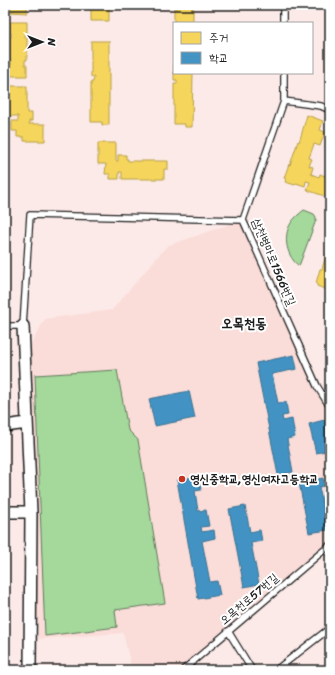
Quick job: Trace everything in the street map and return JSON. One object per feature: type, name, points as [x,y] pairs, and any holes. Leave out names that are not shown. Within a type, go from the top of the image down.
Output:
[{"type":"street","points":[[23,326],[31,512],[30,670]]},
{"type":"street","points":[[5,426],[27,423]]},
{"type":"street","points":[[5,512],[31,512]]},
{"type":"lane","points":[[283,5],[283,22]]},
{"type":"lane","name":"삼천병마로1566번길","points":[[284,74],[284,101],[243,220],[317,386],[330,407]]},
{"type":"lane","points":[[284,101],[321,106],[330,110]]},
{"type":"lane","points":[[5,326],[23,326],[30,215],[243,220]]},
{"type":"lane","name":"오목천로57번길","points":[[183,670],[330,545]]},
{"type":"lane","points":[[276,670],[330,628]]},
{"type":"lane","points":[[228,631],[252,670]]},
{"type":"shaded area","name":"영신중학교,영신여자고등학교","points":[[242,220],[313,387],[330,415],[330,544],[180,670],[132,670],[123,633],[38,639],[30,346],[45,319],[112,310],[167,246]]},
{"type":"green space","points":[[304,210],[314,214],[316,220],[299,266],[291,257],[286,240],[288,228],[292,221]]},
{"type":"green space","points":[[117,370],[128,430],[138,440],[165,603],[115,610],[117,627],[45,636],[35,375]]},
{"type":"building: 주거","points":[[10,5],[27,5],[27,13],[10,12]]},
{"type":"building: 주거","points":[[91,5],[109,5],[109,21],[91,21]]},
{"type":"building: 주거","points":[[177,5],[193,5],[193,22],[174,22],[174,8],[177,8]]},
{"type":"building: 주거","points":[[10,22],[27,22],[27,33],[25,33],[25,38],[27,38],[27,60],[25,60],[25,65],[27,65],[27,76],[10,76]]},
{"type":"building: 주거","points":[[91,41],[109,41],[109,125],[102,125],[102,122],[91,122],[91,82],[93,82],[94,77],[91,77]]},
{"type":"building: 주거","points":[[174,74],[193,74],[192,127],[185,127],[185,124],[174,124],[174,84],[177,84],[177,80],[174,80]]},
{"type":"building: 주거","points":[[9,86],[27,86],[27,113],[32,113],[32,121],[29,121],[29,124],[45,124],[45,141],[24,141],[24,137],[17,137],[17,131],[12,131],[12,121],[18,121],[18,116],[9,116]]},
{"type":"building: 주거","points":[[307,115],[323,121],[320,130],[325,132],[320,146],[314,144],[309,158],[312,159],[309,166],[313,167],[311,174],[319,177],[320,174],[325,176],[327,172],[330,173],[330,198],[307,190],[310,182],[306,181],[305,186],[285,182],[286,179],[284,178],[298,141],[299,142]]},
{"type":"building: 주거","points":[[98,143],[116,143],[116,161],[118,161],[118,155],[126,155],[126,159],[128,159],[128,161],[168,161],[168,169],[164,169],[164,179],[122,179],[122,172],[119,172],[119,179],[110,179],[110,174],[105,174],[106,164],[98,164]]},
{"type":"building: 주거","points":[[5,165],[8,165],[8,208],[5,208]]},
{"type":"building: 주거","points":[[329,245],[330,288],[327,287],[327,290],[317,286],[316,283]]},
{"type":"building: 학교","points":[[294,355],[297,369],[272,374],[278,403],[286,402],[288,415],[282,416],[283,421],[292,419],[295,437],[287,439],[293,472],[278,475],[256,363]]},
{"type":"building: 학교","points":[[189,391],[195,418],[155,426],[149,399]]},
{"type":"building: 학교","points":[[328,419],[330,428],[330,450],[316,453],[309,424]]},
{"type":"building: 학교","points":[[198,476],[201,490],[195,491],[198,511],[206,510],[209,526],[201,527],[202,532],[214,530],[215,538],[202,541],[210,582],[217,581],[220,595],[198,599],[177,480]]},
{"type":"building: 학교","points":[[323,478],[324,486],[319,487],[328,530],[309,533],[299,483]]},
{"type":"building: 학교","points":[[245,506],[250,532],[260,530],[262,541],[251,543],[259,584],[244,587],[229,509]]},
{"type":"place","name":"영신중학교,영신여자고등학교","points":[[182,479]]},
{"type":"district","name":"오목천동","points":[[244,323]]}]
